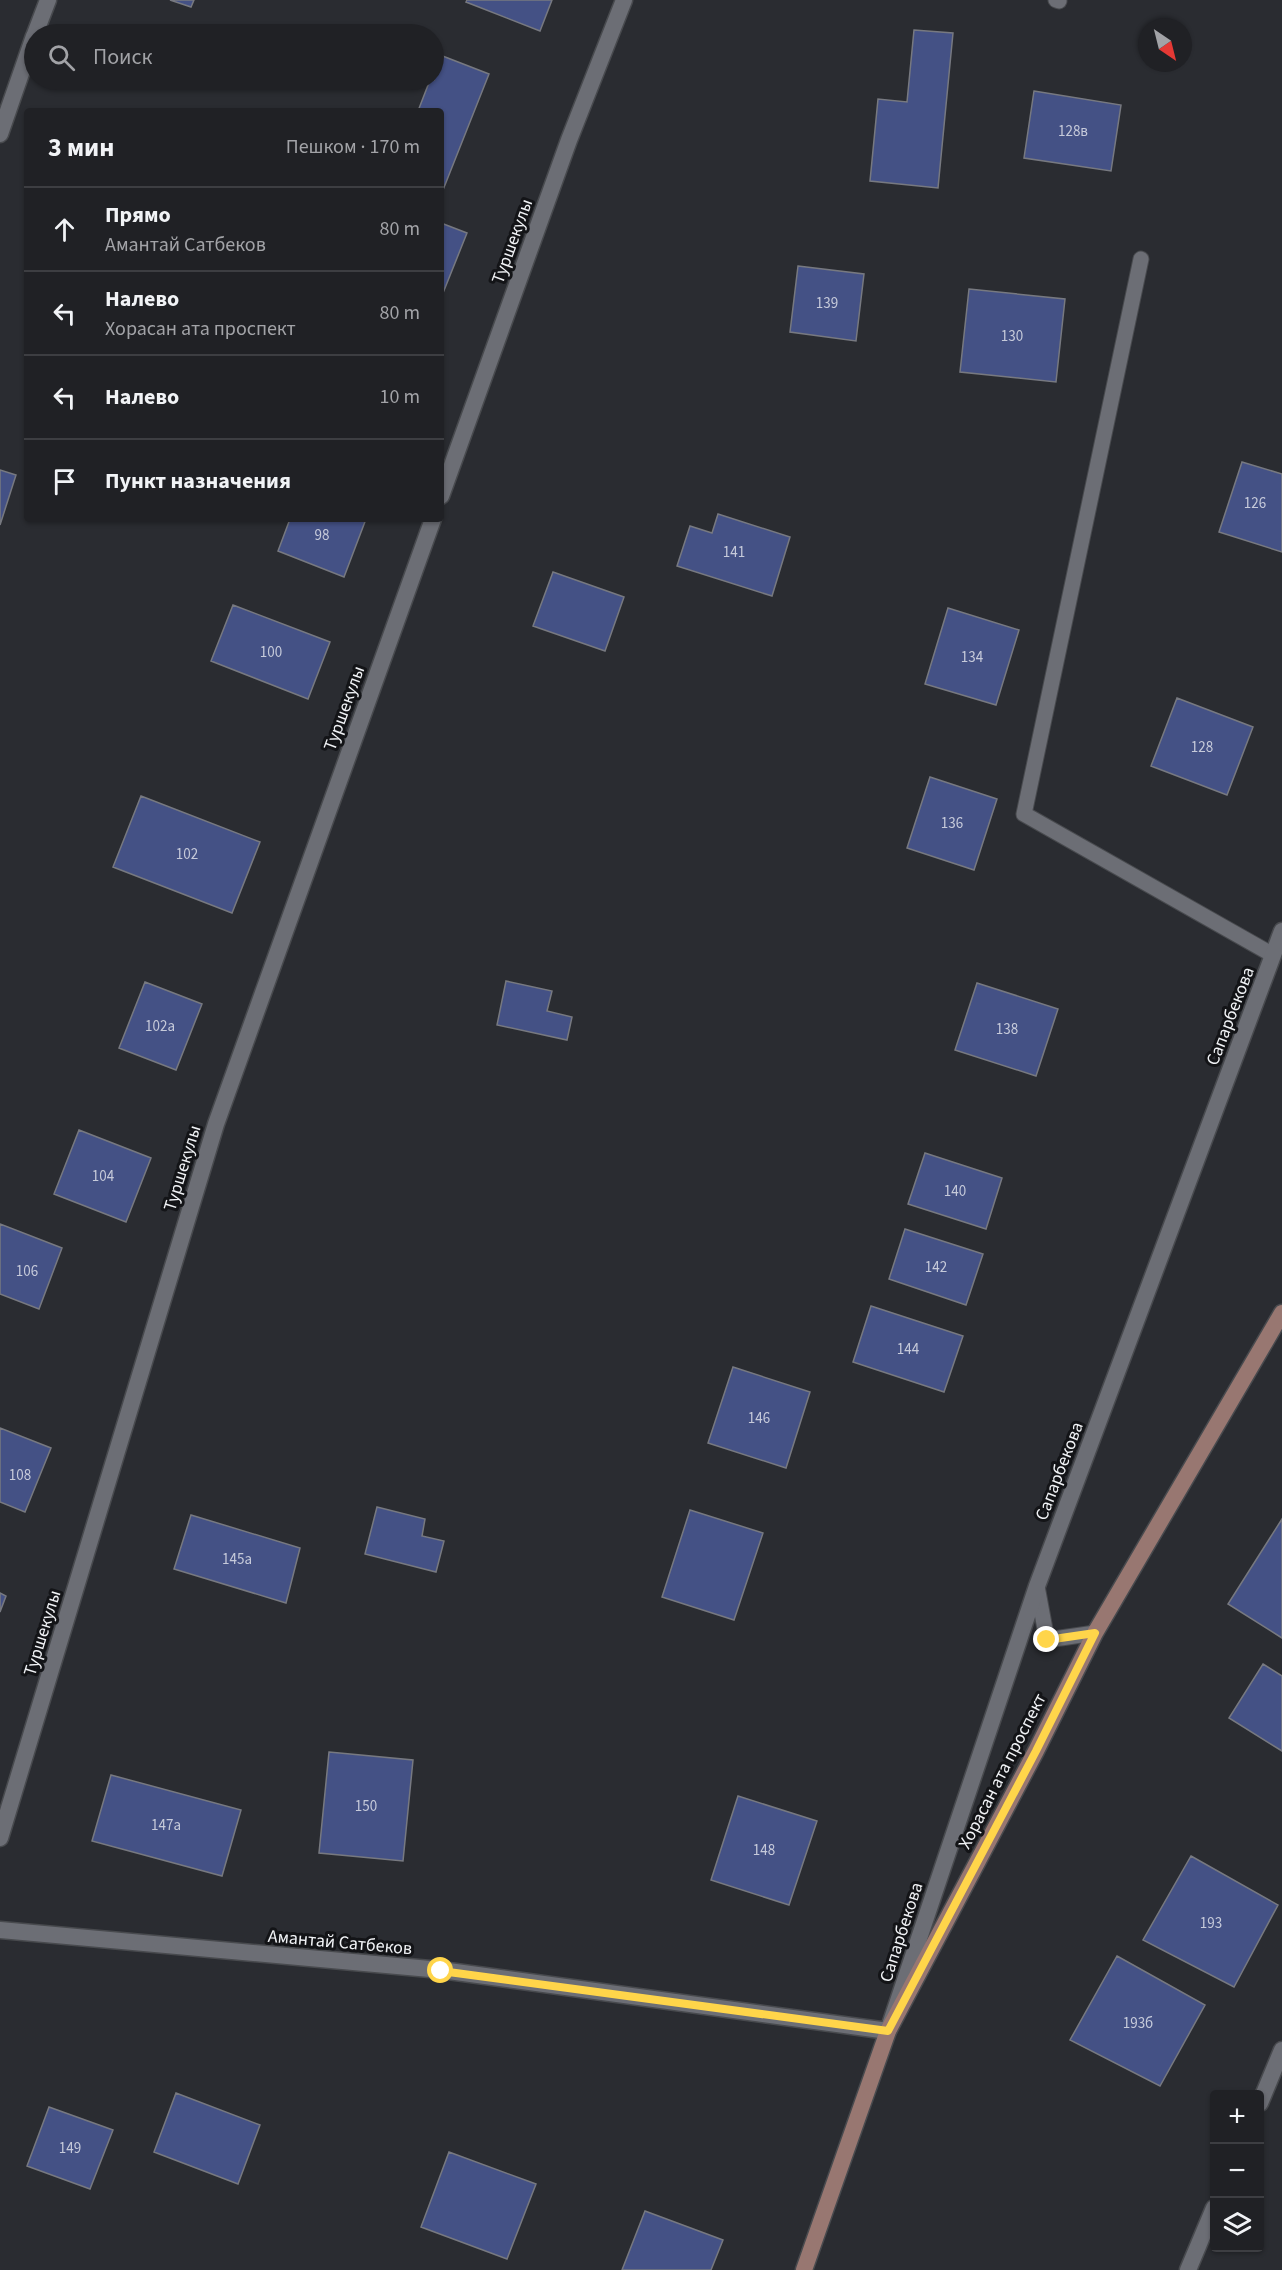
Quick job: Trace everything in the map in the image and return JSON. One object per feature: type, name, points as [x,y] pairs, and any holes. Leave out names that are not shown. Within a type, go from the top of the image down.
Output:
[{"type":"main road","name":"Хорасан ата проспект","points":[[804,2270],[888,2031],[1036,1751],[1095,1633],[1282,1312]]},
{"type":"street","points":[[39,24],[48,0]]},
{"type":"street","name":"Туршекулы","points":[[444,488],[569,140],[624,0]]},
{"type":"street","points":[[0,134],[24,66]]},
{"type":"street","name":"Туршекулы","points":[[0,1838],[216,1124],[432,522]]},
{"type":"street","name":"Сапарбекова","points":[[888,2031],[1037,1586],[1282,931]]},
{"type":"street","name":"Амантай Сатбеков","points":[[0,1930],[441,1971],[888,2031]]},
{"type":"street","points":[[1264,2093],[1282,2050]]},
{"type":"street","points":[[1188,2270],[1210,2219]]},
{"type":"lane","points":[[1141,259],[1024,814],[1274,955]]},
{"type":"lane","points":[[1037,1586],[1047,1640],[1095,1633]]},
{"type":"building","points":[[170,0],[194,0],[191,7]]},
{"type":"building","points":[[467,0],[552,0],[540,31],[466,2]]},
{"type":"building","points":[[914,30],[953,33],[938,188],[870,181],[878,99],[907,102]]},
{"type":"building","points":[[444,57],[489,74],[444,187],[444,108],[419,108],[426,90],[444,90]]},
{"type":"building","points":[[1034,91],[1121,105],[1111,171],[1024,158]]},
{"type":"building","points":[[444,224],[467,233],[444,290]]},
{"type":"building","points":[[798,266],[864,274],[856,341],[790,332]]},
{"type":"building","points":[[969,289],[1065,299],[1056,382],[960,372]]},
{"type":"building","points":[[1242,462],[1282,474],[1282,552],[1219,532]]},
{"type":"building","points":[[0,470],[16,475],[0,525]]},
{"type":"building","points":[[718,514],[790,537],[772,596],[677,566],[690,526],[712,533]]},
{"type":"building","points":[[289,522],[365,522],[344,577],[278,551]]},
{"type":"building","points":[[553,572],[624,597],[605,651],[533,626]]},
{"type":"building","points":[[233,605],[330,642],[308,699],[211,661]]},
{"type":"building","points":[[948,608],[1019,630],[996,705],[925,684]]},
{"type":"building","points":[[1177,698],[1253,727],[1227,795],[1151,766]]},
{"type":"building","points":[[930,777],[997,799],[974,870],[907,848]]},
{"type":"building","points":[[141,796],[260,842],[232,913],[113,867]]},
{"type":"building","points":[[506,981],[552,991],[547,1011],[572,1017],[567,1040],[497,1025]]},
{"type":"building","points":[[145,982],[202,1004],[176,1070],[119,1048]]},
{"type":"building","points":[[977,983],[1058,1009],[1036,1076],[955,1050]]},
{"type":"building","points":[[79,1130],[151,1158],[126,1222],[54,1194]]},
{"type":"building","points":[[925,1153],[1002,1178],[986,1229],[908,1204]]},
{"type":"building","points":[[0,1224],[62,1248],[39,1309],[0,1294]]},
{"type":"building","points":[[905,1229],[983,1254],[966,1305],[889,1279]]},
{"type":"building","points":[[871,1306],[963,1336],[944,1392],[853,1362]]},
{"type":"building","points":[[733,1367],[810,1392],[786,1468],[708,1443]]},
{"type":"building","points":[[0,1428],[51,1448],[25,1512],[0,1502]]},
{"type":"building","points":[[377,1507],[425,1519],[422,1536],[444,1541],[436,1572],[365,1554]]},
{"type":"building","points":[[690,1510],[763,1533],[734,1620],[662,1597]]},
{"type":"building","points":[[191,1515],[300,1548],[286,1603],[174,1569]]},
{"type":"building","points":[[1282,1519],[1282,1638],[1228,1604]]},
{"type":"building","points":[[0,1593],[6,1596],[0,1612]]},
{"type":"building","points":[[1263,1664],[1282,1676],[1282,1751],[1229,1718]]},
{"type":"building","points":[[329,1752],[413,1760],[403,1861],[319,1853]]},
{"type":"building","points":[[111,1775],[241,1810],[222,1876],[92,1841]]},
{"type":"building","points":[[738,1796],[817,1821],[789,1905],[711,1880]]},
{"type":"building","points":[[1191,1856],[1278,1905],[1234,1987],[1143,1940]]},
{"type":"building","points":[[1117,1956],[1205,2005],[1160,2086],[1070,2040]]},
{"type":"building","points":[[176,2093],[260,2125],[238,2184],[154,2152]]},
{"type":"building","points":[[49,2107],[113,2130],[90,2189],[27,2166]]},
{"type":"building","points":[[449,2152],[536,2184],[507,2259],[421,2227]]},
{"type":"building","points":[[645,2211],[723,2240],[711,2270],[622,2270]]},
{"type":"route","points":[[441,1971],[888,2031],[1036,1751],[1095,1633],[1047,1640]]}]
